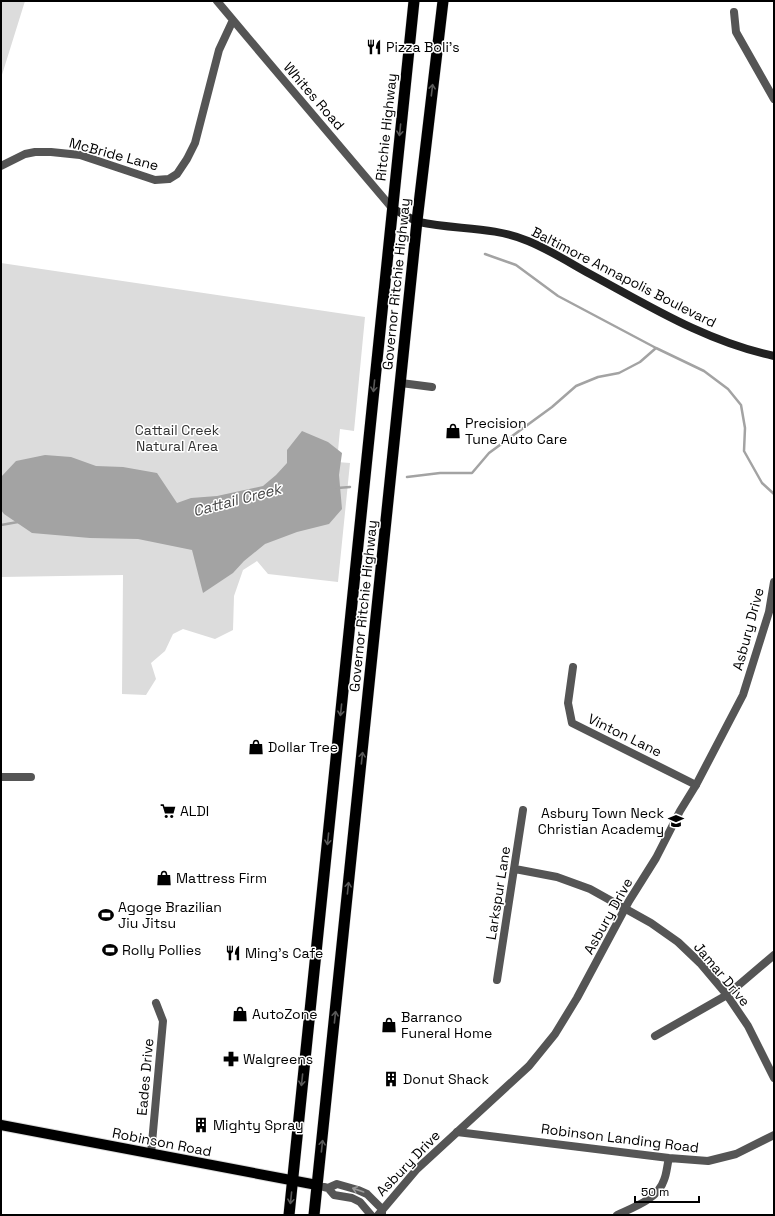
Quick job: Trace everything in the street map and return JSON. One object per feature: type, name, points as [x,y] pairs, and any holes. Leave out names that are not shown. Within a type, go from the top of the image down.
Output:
[{"type":"highway","name":"Ritchie Highway","points":[[392,208],[414,1]]},
{"type":"highway","name":"Governor Ritchie Highway","points":[[314,1215],[323,1187],[417,221],[443,1]]},
{"type":"highway","name":"Governor Ritchie Highway","points":[[289,1215],[392,208]]},
{"type":"main road","name":"Baltimore Annapolis Boulevard","points":[[392,208],[417,221],[487,230],[515,236],[544,248],[657,311],[714,338],[752,351],[774,356]]},
{"type":"main road","name":"Robinson Road","points":[[1,1125],[323,1187]]},
{"type":"street","name":"Whites Road","points":[[217,1],[392,208]]},
{"type":"street","points":[[734,12],[736,32],[774,99]]},
{"type":"street","name":"McBride Lane","points":[[1,166],[25,154],[35,152],[51,152],[80,155],[155,180],[162,180],[173,176],[182,167],[195,143],[219,50],[233,20]]},
{"type":"street","points":[[401,383],[432,387]]},
{"type":"street","name":"Asbury Drive","points":[[381,1213],[417,1169],[529,1066],[555,1034],[577,998],[625,909],[656,858],[743,695],[769,612],[774,582]]},
{"type":"street","name":"Vinton Lane","points":[[572,666],[568,703],[572,724],[696,785]]},
{"type":"street","points":[[1,777],[31,777]]},
{"type":"street","name":"Larkspur Lane","points":[[497,980],[523,810]]},
{"type":"street","name":"Jamar Drive","points":[[515,869],[557,877],[590,889],[651,924],[678,942],[700,963],[727,995],[748,1026],[774,1078]]},
{"type":"street","points":[[655,1036],[727,995],[774,955]]},
{"type":"street","name":"Eades Drive","points":[[151,1154],[163,1021],[156,1003]]},
{"type":"street","name":"Robinson Landing Road","points":[[458,1132],[669,1158],[708,1161],[736,1154],[774,1135]]},
{"type":"street","points":[[617,1215],[641,1204],[656,1193],[664,1181],[669,1158]]},
{"type":"street","points":[[323,1187],[337,1184],[367,1194],[381,1213]]},
{"type":"street","points":[[323,1187],[334,1195],[352,1198],[360,1202],[371,1215]]},
{"type":"green space","points":[[1,1],[25,1],[1,78]]},
{"type":"green space","name":"Cattail Creek Natural Area","points":[[1,263],[365,317],[354,431],[340,429],[337,462],[350,463],[338,582],[268,574],[257,561],[243,570],[234,596],[233,630],[215,639],[183,629],[173,634],[165,651],[151,663],[156,679],[146,695],[122,694],[123,575],[1,577]]},
{"type":"water","points":[[302,431],[328,442],[342,453],[339,475],[342,509],[329,524],[297,532],[265,544],[244,561],[233,573],[203,593],[192,550],[138,539],[90,538],[32,533],[4,514],[1,510],[1,477],[16,461],[45,455],[71,457],[96,466],[123,467],[157,473],[177,503],[191,498],[217,496],[263,486],[287,463],[287,450]]},
{"type":"waterway","name":"Cattail Creek","points":[[485,254],[516,265],[558,296],[656,348],[704,371],[728,389],[741,405],[745,428],[744,451],[762,483],[774,494]]},
{"type":"waterway","name":"Cattail Creek","points":[[407,477],[440,473],[472,473],[489,453],[552,407],[576,386],[598,377],[619,373],[640,362],[656,348]]},
{"type":"waterway","name":"Cattail Creek","points":[[337,488],[350,487]]},
{"type":"waterway","name":"Cattail Creek","points":[[1,525],[18,522]]},
{"type":"place","name":"Pizza Boli's","points":[[374,47]]},
{"type":"place","name":"Precision Tune Auto Care","points":[[453,431]]},
{"type":"place","name":"Dollar Tree","points":[[256,747]]},
{"type":"place","name":"ALDI","points":[[168,811]]},
{"type":"place","name":"Asbury Town Neck Christian Academy","points":[[676,821]]},
{"type":"place","name":"Mattress Firm","points":[[164,878]]},
{"type":"place","name":"Agoge Brazilian Jiu Jitsu","points":[[106,915]]},
{"type":"place","name":"Rolly Pollies","points":[[110,950]]},
{"type":"place","name":"Ming's Cafe","points":[[233,953]]},
{"type":"place","name":"AutoZone","points":[[240,1014]]},
{"type":"place","name":"Barranco Funeral Home","points":[[389,1025]]},
{"type":"place","name":"Walgreens","points":[[231,1059]]},
{"type":"place","name":"Donut Shack","points":[[391,1079]]},
{"type":"place","name":"Mighty Spray","points":[[201,1125]]}]
